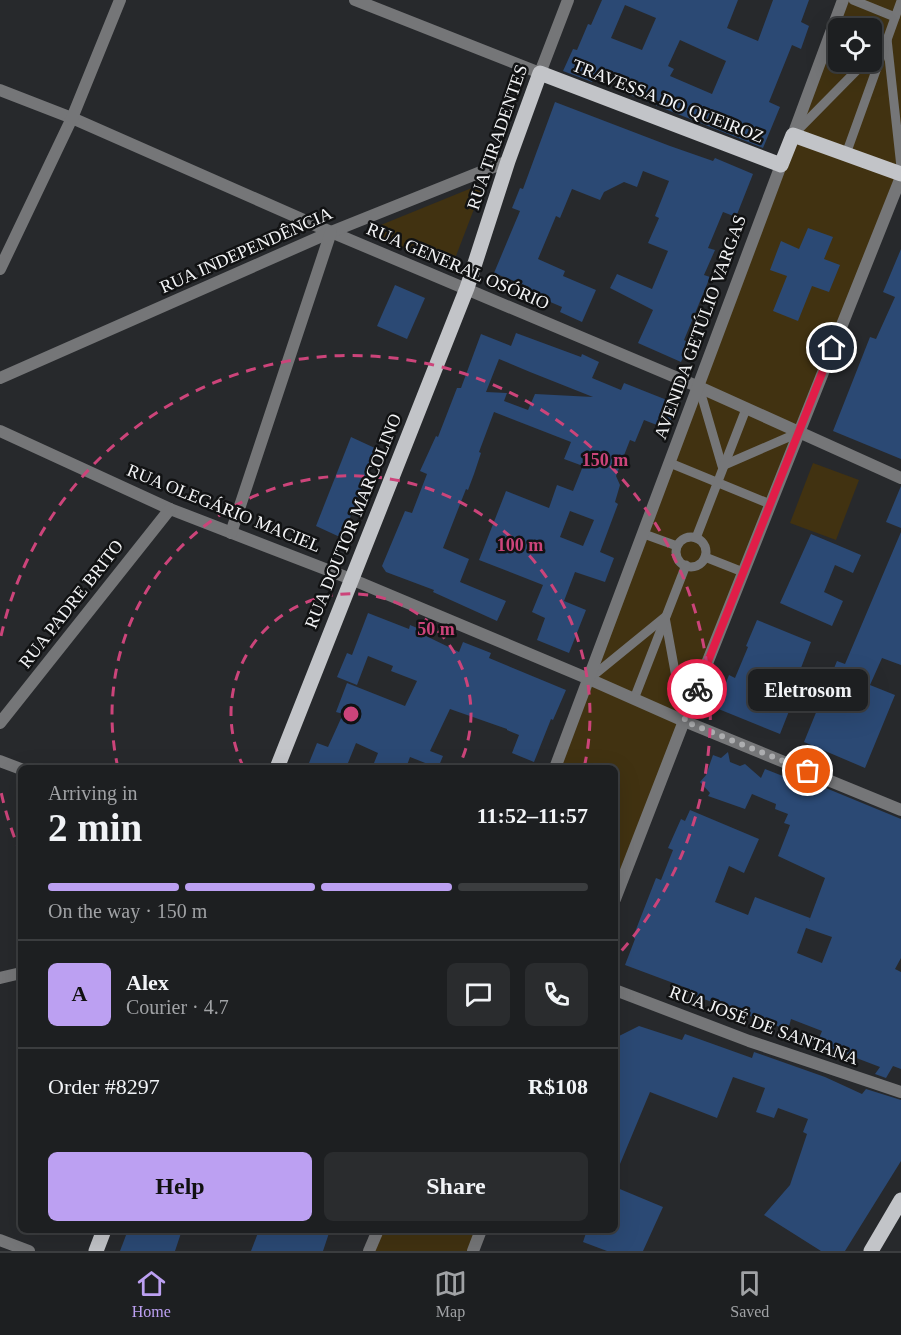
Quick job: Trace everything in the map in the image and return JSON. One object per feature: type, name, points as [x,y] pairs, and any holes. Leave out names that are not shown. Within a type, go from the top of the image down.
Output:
[{"type":"main road","name":"RUA TIRADENTES","points":[[467,288],[508,161],[540,74]]},
{"type":"main road","name":"TRAVESSA DO QUEIROZ","points":[[540,74],[781,165]]},
{"type":"main road","points":[[793,135],[901,176]]},
{"type":"main road","name":"AVENIDA GETÚLIO VARGAS","points":[[781,165],[793,135]]},
{"type":"main road","name":"RUA DOUTOR MARCOLINO","points":[[278,765],[467,288]]},
{"type":"main road","points":[[871,1251],[901,1200]]},
{"type":"main road","points":[[96,1251],[103,1233]]},
{"type":"street","points":[[0,268],[72,118],[120,0]]},
{"type":"street","points":[[355,0],[540,74]]},
{"type":"street","name":"RUA TIRADENTES","points":[[540,74],[568,0]]},
{"type":"street","name":"AVENIDA GETÚLIO VARGAS","points":[[793,135],[843,0]]},
{"type":"street","points":[[853,0],[895,17]]},
{"type":"street","points":[[846,154],[901,1]]},
{"type":"street","points":[[882,44],[887,39]]},
{"type":"street","points":[[887,39],[901,167]]},
{"type":"street","points":[[793,135],[855,72]]},
{"type":"street","name":"RUA GENERAL OSÓRIO","points":[[0,90],[72,118],[331,232],[699,387],[901,478]]},
{"type":"street","name":"RUA INDEPENDÊNCIA","points":[[0,378],[331,232],[508,161]]},
{"type":"street","name":"AVENIDA GETÚLIO VARGAS","points":[[556,765],[781,165]]},
{"type":"street","points":[[618,891],[901,176]]},
{"type":"street","points":[[231,534],[331,232]]},
{"type":"street","points":[[699,387],[722,466]]},
{"type":"street","points":[[696,538],[746,409]]},
{"type":"street","name":"RUA OLEGÁRIO MACIEL","points":[[0,431],[170,509],[351,579],[684,721],[901,810]]},
{"type":"street","points":[[722,466],[798,433]]},
{"type":"street","points":[[0,442],[12,436]]},
{"type":"street","points":[[670,464],[770,504]]},
{"type":"street","name":"RUA PADRE BRITO","points":[[0,723],[170,509]]},
{"type":"street","points":[[644,534],[677,546]]},
{"type":"street","points":[[696,538],[703,544],[705,557],[699,564],[690,567],[678,559],[677,546],[681,540],[696,538]]},
{"type":"street","points":[[705,557],[743,572]]},
{"type":"street","points":[[634,699],[686,565]]},
{"type":"street","points":[[665,617],[684,721]]},
{"type":"street","points":[[589,679],[665,617]]},
{"type":"street","points":[[0,760],[18,768]]},
{"type":"street","points":[[0,978],[18,974]]},
{"type":"street","name":"RUA JOSÉ DE SANTANA","points":[[618,991],[749,1041],[901,1092]]},
{"type":"street","points":[[369,1251],[377,1233]]},
{"type":"street","points":[[473,1251],[480,1233]]},
{"type":"street","points":[[0,1240],[29,1251]]},
{"type":"shaded area","points":[[843,0],[901,0],[901,177],[618,891],[618,765],[556,765],[828,40],[828,72],[882,72],[882,18],[836,18]]},
{"type":"shaded area","points":[[484,183],[451,269],[366,231]]},
{"type":"shaded area","points":[[813,463],[859,480],[836,540],[790,523]]},
{"type":"shaded area","points":[[377,1233],[480,1233],[473,1251],[369,1251]]},
{"type":"building","points":[[602,0],[738,0],[727,28],[758,41],[773,0],[809,0],[801,22],[809,26],[801,49],[792,45],[769,102],[780,107],[763,148],[625,93],[629,84],[597,71],[592,82],[563,71],[573,49],[577,50],[588,24],[591,25]],"holes":[[[625,5],[656,18],[642,50],[611,38]],[[680,40],[726,61],[712,94],[670,76],[674,69],[668,66]]]},
{"type":"building","points":[[555,102],[670,146],[713,161],[715,158],[753,174],[736,217],[723,212],[708,248],[715,250],[704,275],[710,277],[684,340],[689,343],[681,362],[638,343],[653,310],[610,288],[617,274],[652,289],[668,251],[648,243],[659,218],[655,216],[669,181],[643,171],[637,187],[624,182],[604,192],[600,200],[572,189],[560,218],[556,216],[538,259],[565,271],[563,276],[596,290],[582,322],[560,312],[562,307],[527,292],[529,287],[494,273],[520,211],[512,208],[520,188],[523,189]]},
{"type":"building","points":[[808,228],[833,237],[824,259],[840,265],[829,292],[812,286],[798,321],[773,311],[787,276],[770,270],[781,241],[799,249]]},
{"type":"building","points":[[901,249],[901,459],[833,431],[870,337],[876,339],[895,297],[883,292]]},
{"type":"building","points":[[395,285],[425,298],[407,339],[377,326]]},
{"type":"building","points":[[516,333],[581,357],[582,354],[599,362],[592,378],[621,390],[624,383],[677,404],[667,429],[644,420],[635,442],[630,440],[616,476],[620,485],[615,502],[618,504],[600,552],[614,558],[605,582],[575,572],[564,601],[586,610],[569,653],[537,640],[545,618],[532,612],[543,585],[479,560],[506,491],[549,508],[557,485],[573,491],[583,466],[564,459],[571,442],[494,412],[468,490],[466,489],[443,548],[469,559],[460,582],[506,601],[497,621],[433,592],[434,590],[386,572],[382,566],[405,511],[412,513],[427,474],[420,471],[436,436],[438,437],[457,388],[461,388],[481,334],[511,346]],"holes":[[[499,359],[530,372],[593,397],[535,394],[528,410],[504,401],[507,393],[486,392]],[[570,511],[594,520],[583,546],[560,537]]]},
{"type":"building","points":[[351,437],[377,449],[342,538],[316,526]]},
{"type":"building","points":[[901,486],[901,528],[886,522]]},
{"type":"building","points":[[901,532],[901,665],[882,658],[870,685],[895,695],[865,768],[804,742],[837,661],[845,664]]},
{"type":"building","points":[[811,534],[861,555],[853,573],[835,565],[824,592],[843,601],[832,626],[780,603]]},
{"type":"building","points":[[368,613],[409,629],[410,625],[427,632],[426,636],[459,652],[463,642],[491,653],[489,658],[566,690],[553,720],[551,719],[534,762],[512,753],[519,735],[450,709],[430,751],[443,756],[439,765],[430,765],[410,757],[407,765],[373,765],[378,753],[356,743],[347,765],[308,765],[317,743],[328,747],[343,714],[336,712],[347,683],[405,706],[417,681],[391,671],[393,666],[368,656],[357,685],[337,677],[347,653],[352,655]]},
{"type":"building","points":[[757,620],[811,642],[789,699],[793,701],[780,734],[716,708],[729,675],[735,678]]},
{"type":"building","points":[[728,752],[730,762],[740,766],[745,764],[761,778],[765,769],[798,782],[799,777],[901,819],[901,958],[895,969],[901,972],[901,1069],[893,1066],[886,1078],[875,1074],[880,1067],[817,1043],[822,1031],[791,1019],[788,1030],[682,991],[684,987],[625,965],[656,878],[661,880],[673,850],[668,848],[681,819],[685,821],[690,810],[759,839],[744,873],[729,866],[715,902],[748,915],[755,897],[810,918],[809,921],[825,878],[778,856],[790,825],[784,823],[788,814],[775,809],[776,804],[752,794],[745,809],[708,796],[710,793],[700,782],[706,775],[713,755],[721,758]],"holes":[[[806,928],[832,937],[822,963],[797,953]]]},
{"type":"building","points":[[639,1026],[682,1040],[685,1034],[752,1058],[754,1052],[825,1077],[862,1094],[866,1089],[901,1100],[901,1161],[845,1251],[821,1251],[764,1215],[790,1185],[807,1134],[803,1132],[808,1119],[778,1108],[774,1118],[756,1112],[765,1088],[733,1077],[717,1118],[650,1092],[618,1169],[618,1036]]},
{"type":"building","points":[[618,1188],[663,1207],[643,1251],[607,1251],[583,1242],[586,1233],[618,1233]]},
{"type":"building","points":[[127,1233],[181,1233],[175,1251],[120,1251]]},
{"type":"building","points":[[258,1233],[329,1233],[323,1251],[251,1251]]},
{"type":"way so far","points":[[697,689],[684,721],[808,771]]},
{"type":"place","name":"Eletrosom","points":[[808,771]]},
{"type":"route","points":[[697,689],[832,348]]}]
